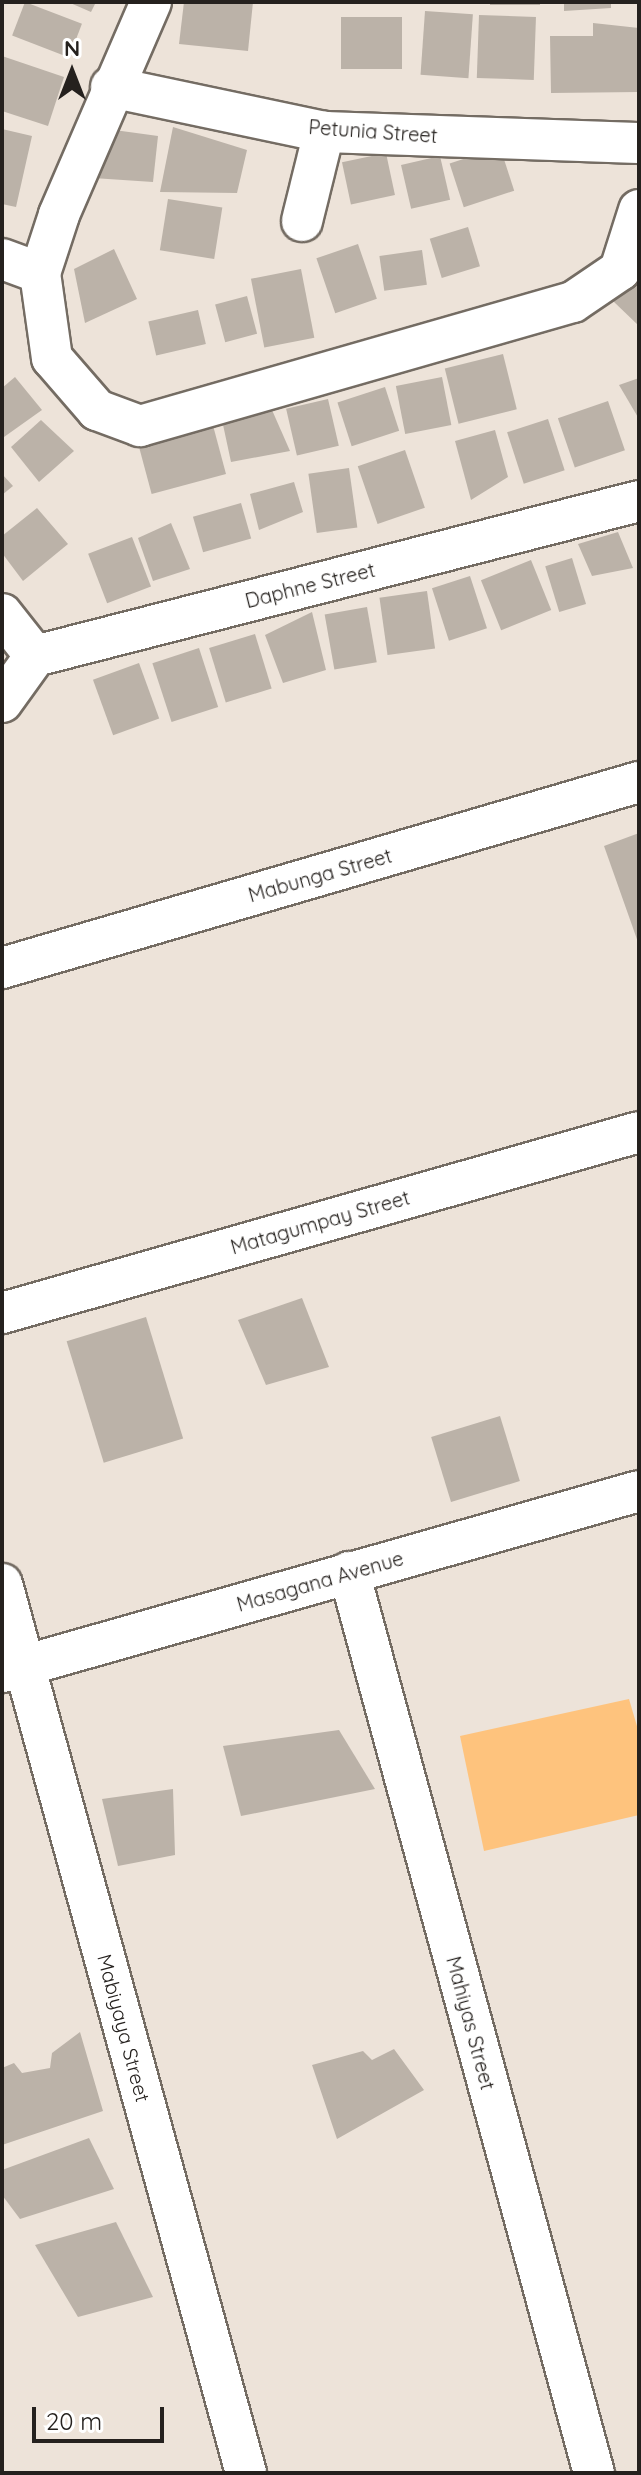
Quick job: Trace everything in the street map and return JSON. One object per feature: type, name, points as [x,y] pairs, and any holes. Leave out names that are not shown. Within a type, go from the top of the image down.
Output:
[{"type":"street","points":[[151,2],[111,87],[40,273],[52,358],[97,410],[140,426],[573,302],[620,270],[639,210]]},
{"type":"street","name":"Petunia Street","points":[[111,87],[324,132],[639,143]]},
{"type":"street","points":[[302,221],[324,132]]},
{"type":"street","points":[[2,259],[40,273]]},
{"type":"street","name":"Daphne Street","points":[[35,656],[639,501]]},
{"type":"street","points":[[2,614],[35,656],[2,702]]},
{"type":"street","name":"Mabunga Street","points":[[2,968],[639,782]]},
{"type":"street","name":"Matagumpay Street","points":[[2,1313],[639,1132]]},
{"type":"street","name":"Masagana Avenue","points":[[13,1669],[639,1491]]},
{"type":"street","name":"Mahiyas Street","points":[[349,1572],[594,2473]]},
{"type":"street","name":"Mabiyaya Street","points":[[2,1584],[13,1669],[246,2473]]},
{"type":"shaded area","points":[[629,1699],[639,1733],[639,1815],[484,1851],[460,1736]]},
{"type":"building","points":[[25,2],[82,24],[69,57],[12,36]]},
{"type":"building","points":[[68,2],[96,2],[91,12]]},
{"type":"building","points":[[184,2],[253,2],[248,51],[179,44]]},
{"type":"building","points":[[490,2],[540,2],[540,5],[490,5]]},
{"type":"building","points":[[564,2],[611,2],[611,8],[564,11]]},
{"type":"building","points":[[425,11],[473,14],[468,78],[421,75]]},
{"type":"building","points":[[479,15],[536,17],[534,80],[477,78]]},
{"type":"building","points":[[341,17],[402,17],[402,69],[341,69]]},
{"type":"building","points":[[593,23],[639,28],[639,92],[551,93],[550,36],[593,36]]},
{"type":"building","points":[[2,56],[64,77],[48,126],[2,111]]},
{"type":"building","points":[[173,127],[247,150],[237,193],[160,192]]},
{"type":"building","points":[[2,129],[32,136],[16,207],[2,204]]},
{"type":"building","points":[[107,129],[158,136],[153,182],[93,178]]},
{"type":"building","points":[[500,147],[514,191],[464,207],[450,163]]},
{"type":"building","points":[[386,153],[395,195],[351,204],[342,162]]},
{"type":"building","points":[[440,156],[450,200],[411,209],[401,165]]},
{"type":"building","points":[[168,199],[222,208],[214,259],[160,250]]},
{"type":"building","points":[[468,227],[480,266],[442,278],[430,239]]},
{"type":"building","points":[[358,244],[377,299],[335,313],[316,258]]},
{"type":"building","points":[[114,249],[137,299],[85,323],[74,269]]},
{"type":"building","points":[[422,250],[427,285],[384,291],[379,256]]},
{"type":"building","points":[[301,269],[314,338],[264,347],[251,279]]},
{"type":"building","points":[[639,274],[639,326],[613,301]]},
{"type":"building","points":[[247,296],[257,334],[225,342],[215,305]]},
{"type":"building","points":[[198,310],[206,344],[156,356],[148,321]]},
{"type":"building","points":[[503,354],[517,409],[459,424],[445,369]]},
{"type":"building","points":[[15,377],[42,410],[4,437],[2,388]]},
{"type":"building","points":[[442,377],[451,425],[405,434],[396,386]]},
{"type":"building","points":[[639,378],[639,419],[619,385]]},
{"type":"building","points":[[385,387],[399,431],[352,446],[337,402]]},
{"type":"building","points":[[328,399],[339,446],[297,455],[286,409]]},
{"type":"building","points":[[608,401],[625,450],[575,467],[558,418]]},
{"type":"building","points":[[272,410],[290,451],[231,462],[222,420]]},
{"type":"building","points":[[211,418],[226,474],[152,494],[137,438]]},
{"type":"building","points":[[548,419],[565,470],[524,484],[507,432]]},
{"type":"building","points":[[41,420],[74,451],[39,482],[11,447]]},
{"type":"building","points":[[495,430],[508,477],[471,500],[455,441]]},
{"type":"building","points":[[405,450],[425,508],[378,524],[358,466]]},
{"type":"building","points":[[349,468],[357,527],[317,533],[308,474]]},
{"type":"building","points":[[2,474],[13,486],[2,495]]},
{"type":"building","points":[[294,482],[303,512],[259,530],[250,494]]},
{"type":"building","points":[[241,503],[251,539],[203,552],[193,517]]},
{"type":"building","points":[[37,508],[68,544],[23,581],[2,553],[2,536]]},
{"type":"building","points":[[171,523],[190,569],[153,581],[138,538]]},
{"type":"building","points":[[618,532],[633,568],[592,576],[578,544]]},
{"type":"building","points":[[132,537],[151,586],[107,603],[88,554]]},
{"type":"building","points":[[572,558],[586,604],[559,612],[545,566]]},
{"type":"building","points":[[531,560],[551,610],[501,630],[481,580]]},
{"type":"building","points":[[470,576],[487,628],[449,641],[432,588]]},
{"type":"building","points":[[427,591],[435,648],[388,655],[379,598]]},
{"type":"building","points":[[367,607],[377,662],[334,670],[325,614]]},
{"type":"building","points":[[312,612],[326,670],[283,683],[265,635]]},
{"type":"building","points":[[255,634],[272,689],[226,703],[209,648]]},
{"type":"building","points":[[199,648],[218,707],[172,722],[152,663]]},
{"type":"building","points":[[139,663],[159,718],[113,735],[93,680]]},
{"type":"building","points":[[639,833],[639,945],[604,846]]},
{"type":"building","points":[[302,1298],[329,1367],[266,1385],[238,1320]]},
{"type":"building","points":[[146,1317],[183,1438],[104,1463],[67,1341]]},
{"type":"building","points":[[500,1416],[520,1481],[451,1502],[431,1437]]},
{"type":"building","points":[[339,1730],[375,1789],[241,1816],[223,1746]]},
{"type":"building","points":[[173,1789],[175,1855],[118,1866],[102,1799]]},
{"type":"building","points":[[80,2032],[103,2111],[2,2145],[2,2068],[14,2063],[22,2073],[50,2068],[52,2053]]},
{"type":"building","points":[[394,2049],[424,2090],[337,2139],[312,2065],[363,2051],[372,2060]]},
{"type":"building","points":[[89,2138],[114,2189],[20,2219],[2,2195],[2,2170]]},
{"type":"building","points":[[116,2222],[153,2297],[78,2317],[35,2245]]}]
